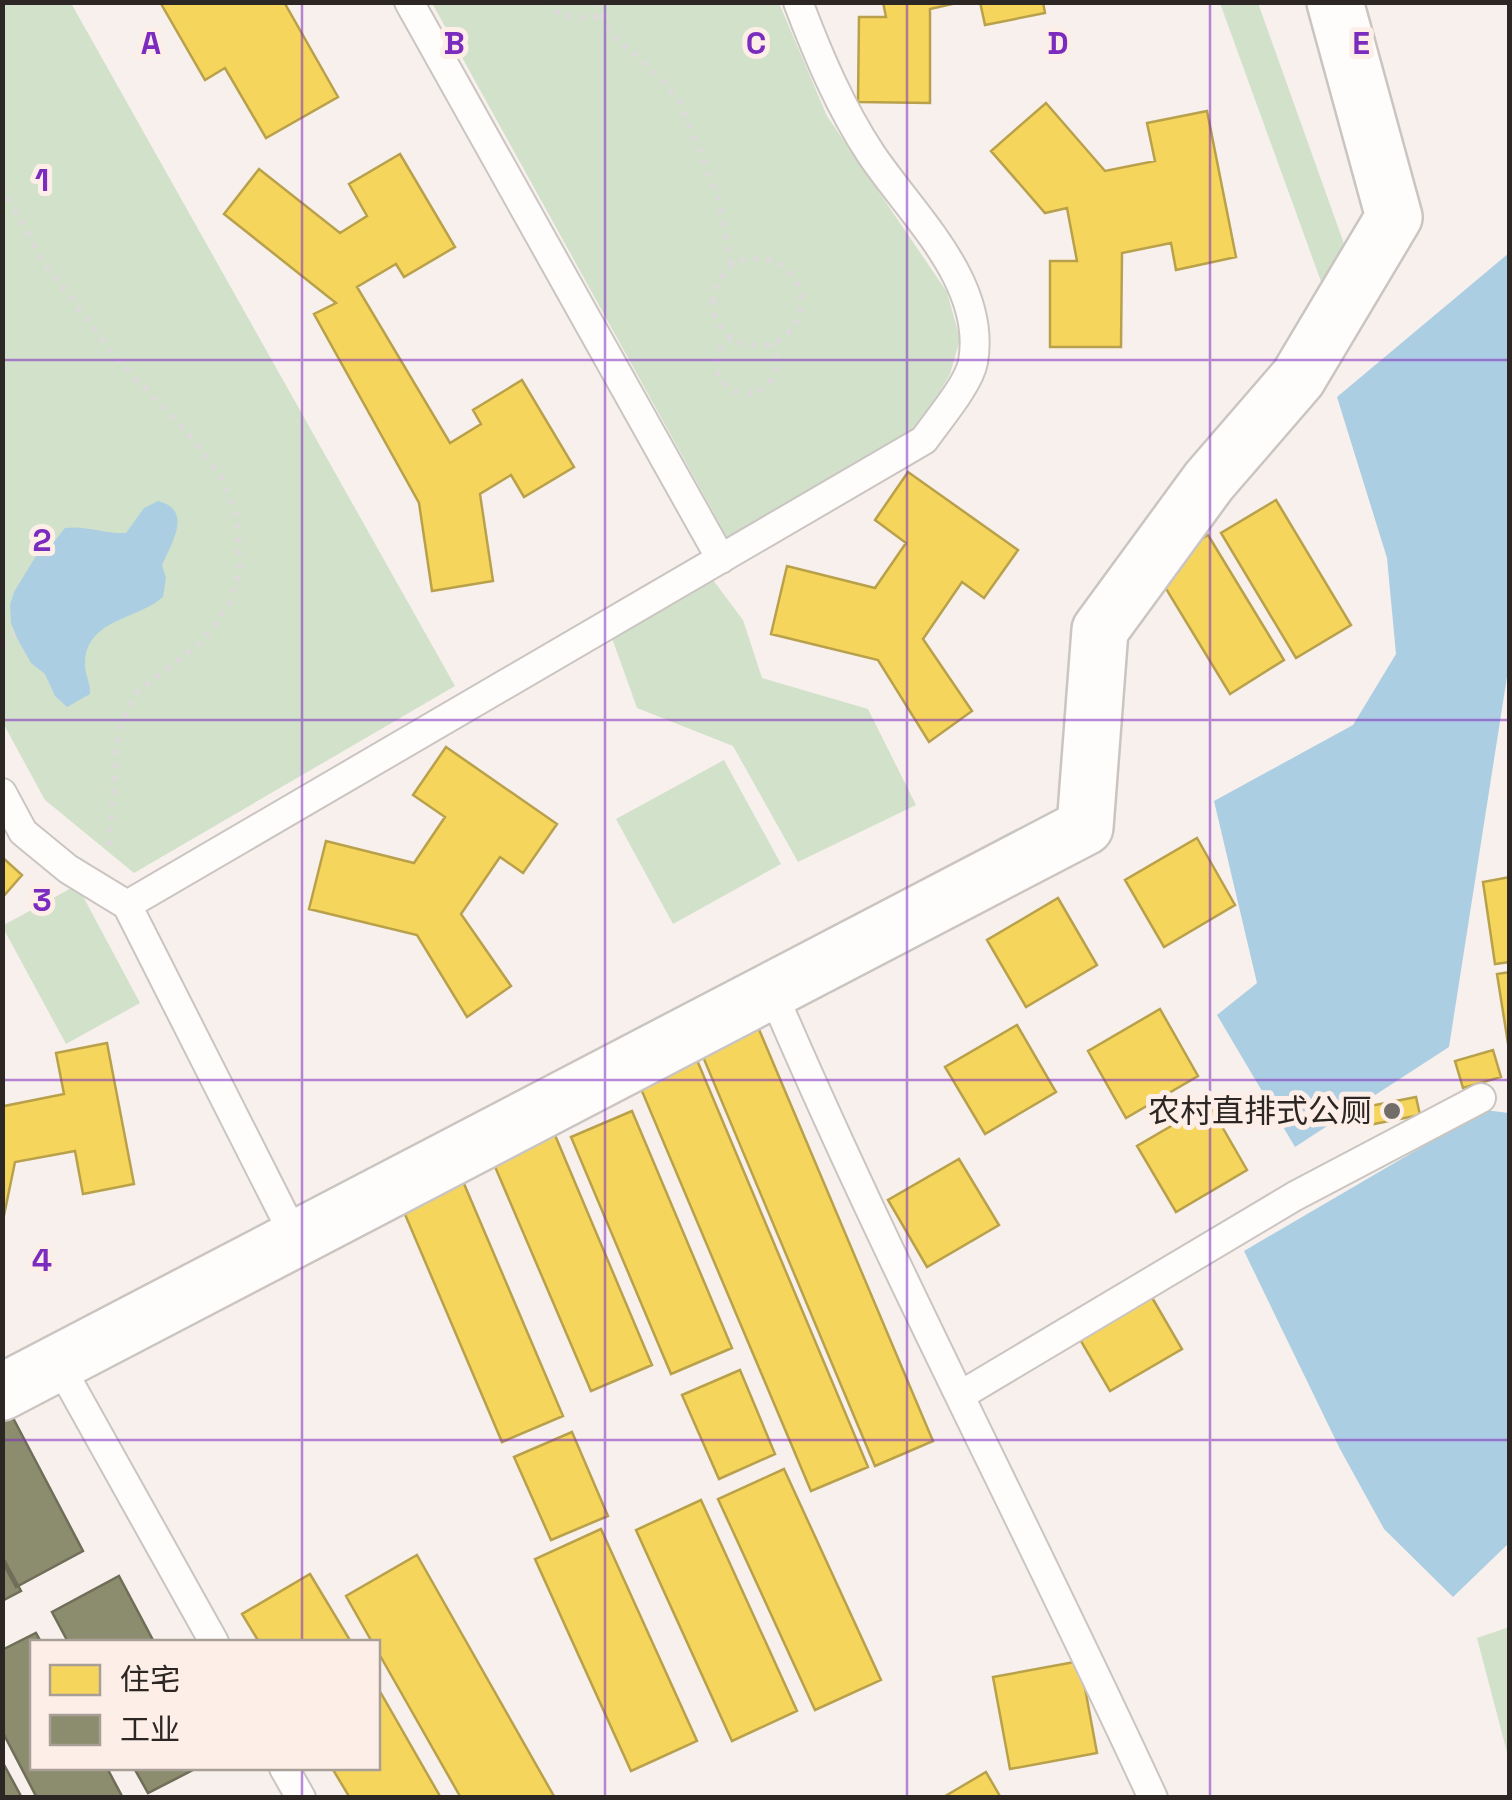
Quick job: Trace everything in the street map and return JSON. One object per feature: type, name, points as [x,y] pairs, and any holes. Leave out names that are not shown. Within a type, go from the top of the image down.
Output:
[{"type":"street","points":[[2,1392],[1086,827],[1100,630],[1208,481],[1298,378],[1394,218],[1334,2]]},
{"type":"lane","points":[[410,2],[721,559]]},
{"type":"lane","points":[[128,904],[924,440],[972,365],[974,320],[938,240],[872,155],[821,64],[798,2]]},
{"type":"lane","points":[[2,793],[22,832],[68,869],[128,904],[295,1237]]},
{"type":"lane","points":[[772,989],[822,1108],[1153,1798]]},
{"type":"lane","points":[[961,1394],[1295,1196],[1481,1098]]},
{"type":"lane","points":[[57,1361],[213,1640]]},
{"type":"lane","points":[[285,1770],[300,1798]]},
{"type":"path","points":[[545,2],[556,13],[585,19],[602,16]]},
{"type":"path","points":[[595,2],[612,35],[652,69],[680,102],[718,198],[732,268]]},
{"type":"path","points":[[2,186],[40,257],[116,358],[193,439],[222,478],[237,518],[240,568],[230,603],[202,642],[135,694],[119,728],[108,852]]},
{"type":"path","points":[[750,258],[767,258],[783,266],[795,278],[801,295],[801,312],[794,328],[771,344],[748,346],[732,338],[720,326],[713,309],[714,292],[721,276],[734,264],[750,258]]},
{"type":"path","points":[[732,338],[718,350],[715,362],[727,388],[740,394],[754,394],[775,376],[778,363],[771,344]]},
{"type":"path","points":[[2,642],[16,636]]},
{"type":"green space","points":[[2,3],[71,3],[455,686],[134,873],[45,800],[3,723]]},
{"type":"green space","points":[[432,3],[779,3],[827,116],[947,292],[960,339],[950,374],[918,430],[727,537]]},
{"type":"green space","points":[[1220,3],[1258,3],[1348,262],[1323,287]]},
{"type":"green space","points":[[713,580],[743,620],[762,678],[868,709],[916,805],[798,862],[733,746],[637,708],[612,638]]},
{"type":"green space","points":[[724,760],[781,864],[673,924],[616,819]]},
{"type":"green space","points":[[77,885],[140,1003],[66,1044],[2,926]]},
{"type":"green space","points":[[1510,1627],[1509,1760],[1477,1638]]},
{"type":"water","points":[[1509,253],[1509,664],[1449,1047],[1295,1147],[1217,1015],[1257,983],[1214,801],[1353,725],[1396,654],[1387,558],[1337,397]]},
{"type":"water","points":[[158,501],[169,505],[177,520],[162,565],[166,578],[163,597],[94,637],[85,662],[90,694],[67,707],[55,696],[45,674],[31,663],[17,638],[11,623],[14,592],[36,556],[49,548],[65,528],[126,533],[144,508]]},
{"type":"water","points":[[1485,1110],[1509,1113],[1509,1543],[1453,1597],[1384,1529],[1340,1449],[1244,1251]]},
{"type":"building: 住宅","points":[[160,2],[284,2],[338,97],[266,138],[225,68],[205,80]]},
{"type":"building: 住宅","points":[[883,2],[961,2],[930,9],[930,103],[858,102],[859,17],[886,17]]},
{"type":"building: 住宅","points":[[980,2],[1043,2],[1045,13],[985,25]]},
{"type":"building: 住宅","points":[[1046,103],[1105,171],[1155,161],[1147,123],[1207,111],[1236,257],[1176,270],[1171,243],[1122,253],[1121,347],[1050,347],[1050,261],[1077,261],[1067,208],[1045,213],[991,151]]},
{"type":"building: 住宅","points":[[400,154],[455,247],[404,277],[396,264],[357,287],[450,443],[481,424],[473,410],[522,380],[574,467],[524,497],[511,475],[480,494],[493,581],[432,591],[419,503],[314,314],[336,303],[224,214],[259,169],[340,233],[367,216],[349,184]]},
{"type":"building: 住宅","points":[[908,472],[1018,550],[984,598],[962,582],[923,639],[972,711],[929,742],[878,660],[771,634],[787,566],[875,588],[906,543],[875,520]]},
{"type":"building: 住宅","points":[[1276,500],[1351,625],[1296,658],[1221,533]]},
{"type":"building: 住宅","points":[[1208,535],[1284,660],[1230,694],[1154,569]]},
{"type":"building: 住宅","points":[[446,747],[557,824],[523,873],[500,857],[461,914],[511,986],[467,1017],[417,935],[309,909],[326,841],[414,863],[445,817],[413,795]]},
{"type":"building: 住宅","points":[[1197,838],[1235,905],[1164,947],[1125,880]]},
{"type":"building: 住宅","points":[[2,857],[22,875],[2,898]]},
{"type":"building: 住宅","points":[[1510,877],[1510,962],[1495,964],[1483,882]]},
{"type":"building: 住宅","points":[[1058,898],[1097,965],[1026,1007],[987,940]]},
{"type":"building: 住宅","points":[[1510,972],[1510,1056],[1497,974]]},
{"type":"building: 住宅","points":[[1160,1009],[1198,1076],[1126,1118],[1088,1051]]},
{"type":"building: 住宅","points":[[1017,1025],[1056,1092],[985,1134],[945,1067]]},
{"type":"building: 住宅","points":[[758,1027],[933,1441],[875,1466],[701,1052]]},
{"type":"building: 住宅","points":[[107,1043],[134,1184],[83,1194],[75,1151],[15,1162],[2,1225],[2,1103],[4,1106],[64,1094],[56,1053]]},
{"type":"building: 住宅","points":[[1493,1050],[1501,1077],[1463,1088],[1455,1061]]},
{"type":"building: 住宅","points":[[694,1053],[868,1467],[811,1491],[636,1077]]},
{"type":"building: 住宅","name":"农村直排式公厕","points":[[1416,1097],[1420,1115],[1369,1125],[1365,1107]]},
{"type":"building: 住宅","points":[[1209,1104],[1247,1170],[1176,1212],[1137,1146]]},
{"type":"building: 住宅","points":[[632,1111],[732,1348],[671,1374],[571,1137]]},
{"type":"building: 住宅","points":[[552,1128],[652,1365],[591,1391],[490,1155]]},
{"type":"building: 住宅","points":[[959,1159],[999,1225],[927,1267],[888,1200]]},
{"type":"building: 住宅","points":[[462,1179],[563,1416],[502,1442],[401,1205]]},
{"type":"building: 住宅","points":[[1143,1282],[1182,1349],[1110,1391],[1071,1324]]},
{"type":"building: 住宅","points":[[740,1370],[775,1454],[719,1479],[682,1395]]},
{"type":"building: 住宅","points":[[572,1432],[608,1516],[551,1540],[514,1457]]},
{"type":"building: 住宅","points":[[784,1469],[881,1680],[815,1710],[718,1499]]},
{"type":"building: 住宅","points":[[701,1500],[797,1711],[732,1741],[636,1530]]},
{"type":"building: 住宅","points":[[601,1529],[697,1741],[631,1771],[535,1559]]},
{"type":"building: 住宅","points":[[417,1555],[555,1798],[461,1798],[380,1656],[380,1640],[371,1640],[346,1596]]},
{"type":"building: 住宅","points":[[310,1574],[350,1640],[258,1640],[242,1614]]},
{"type":"building: 住宅","points":[[1080,1661],[1097,1753],[1010,1769],[993,1677]]},
{"type":"building: 住宅","points":[[380,1691],[441,1798],[350,1798],[333,1770],[380,1770]]},
{"type":"building: 住宅","points":[[986,1772],[1001,1798],[942,1798]]},
{"type":"building: 工业","points":[[2,1397],[83,1551],[16,1587],[2,1561]]},
{"type":"building: 工业","points":[[2,1556],[21,1591],[2,1601]]},
{"type":"building: 工业","points":[[119,1576],[153,1640],[67,1640],[52,1612]]},
{"type":"building: 工业","points":[[36,1633],[40,1640],[30,1640],[30,1770],[108,1770],[123,1798],[37,1798],[2,1731],[2,1650]]},
{"type":"building: 工业","points":[[2,1761],[22,1798],[2,1798]]},
{"type":"building: 工业","points":[[135,1770],[193,1770],[148,1793]]},
{"type":"place","name":"农村直排式公厕","points":[[1392,1111]]}]
